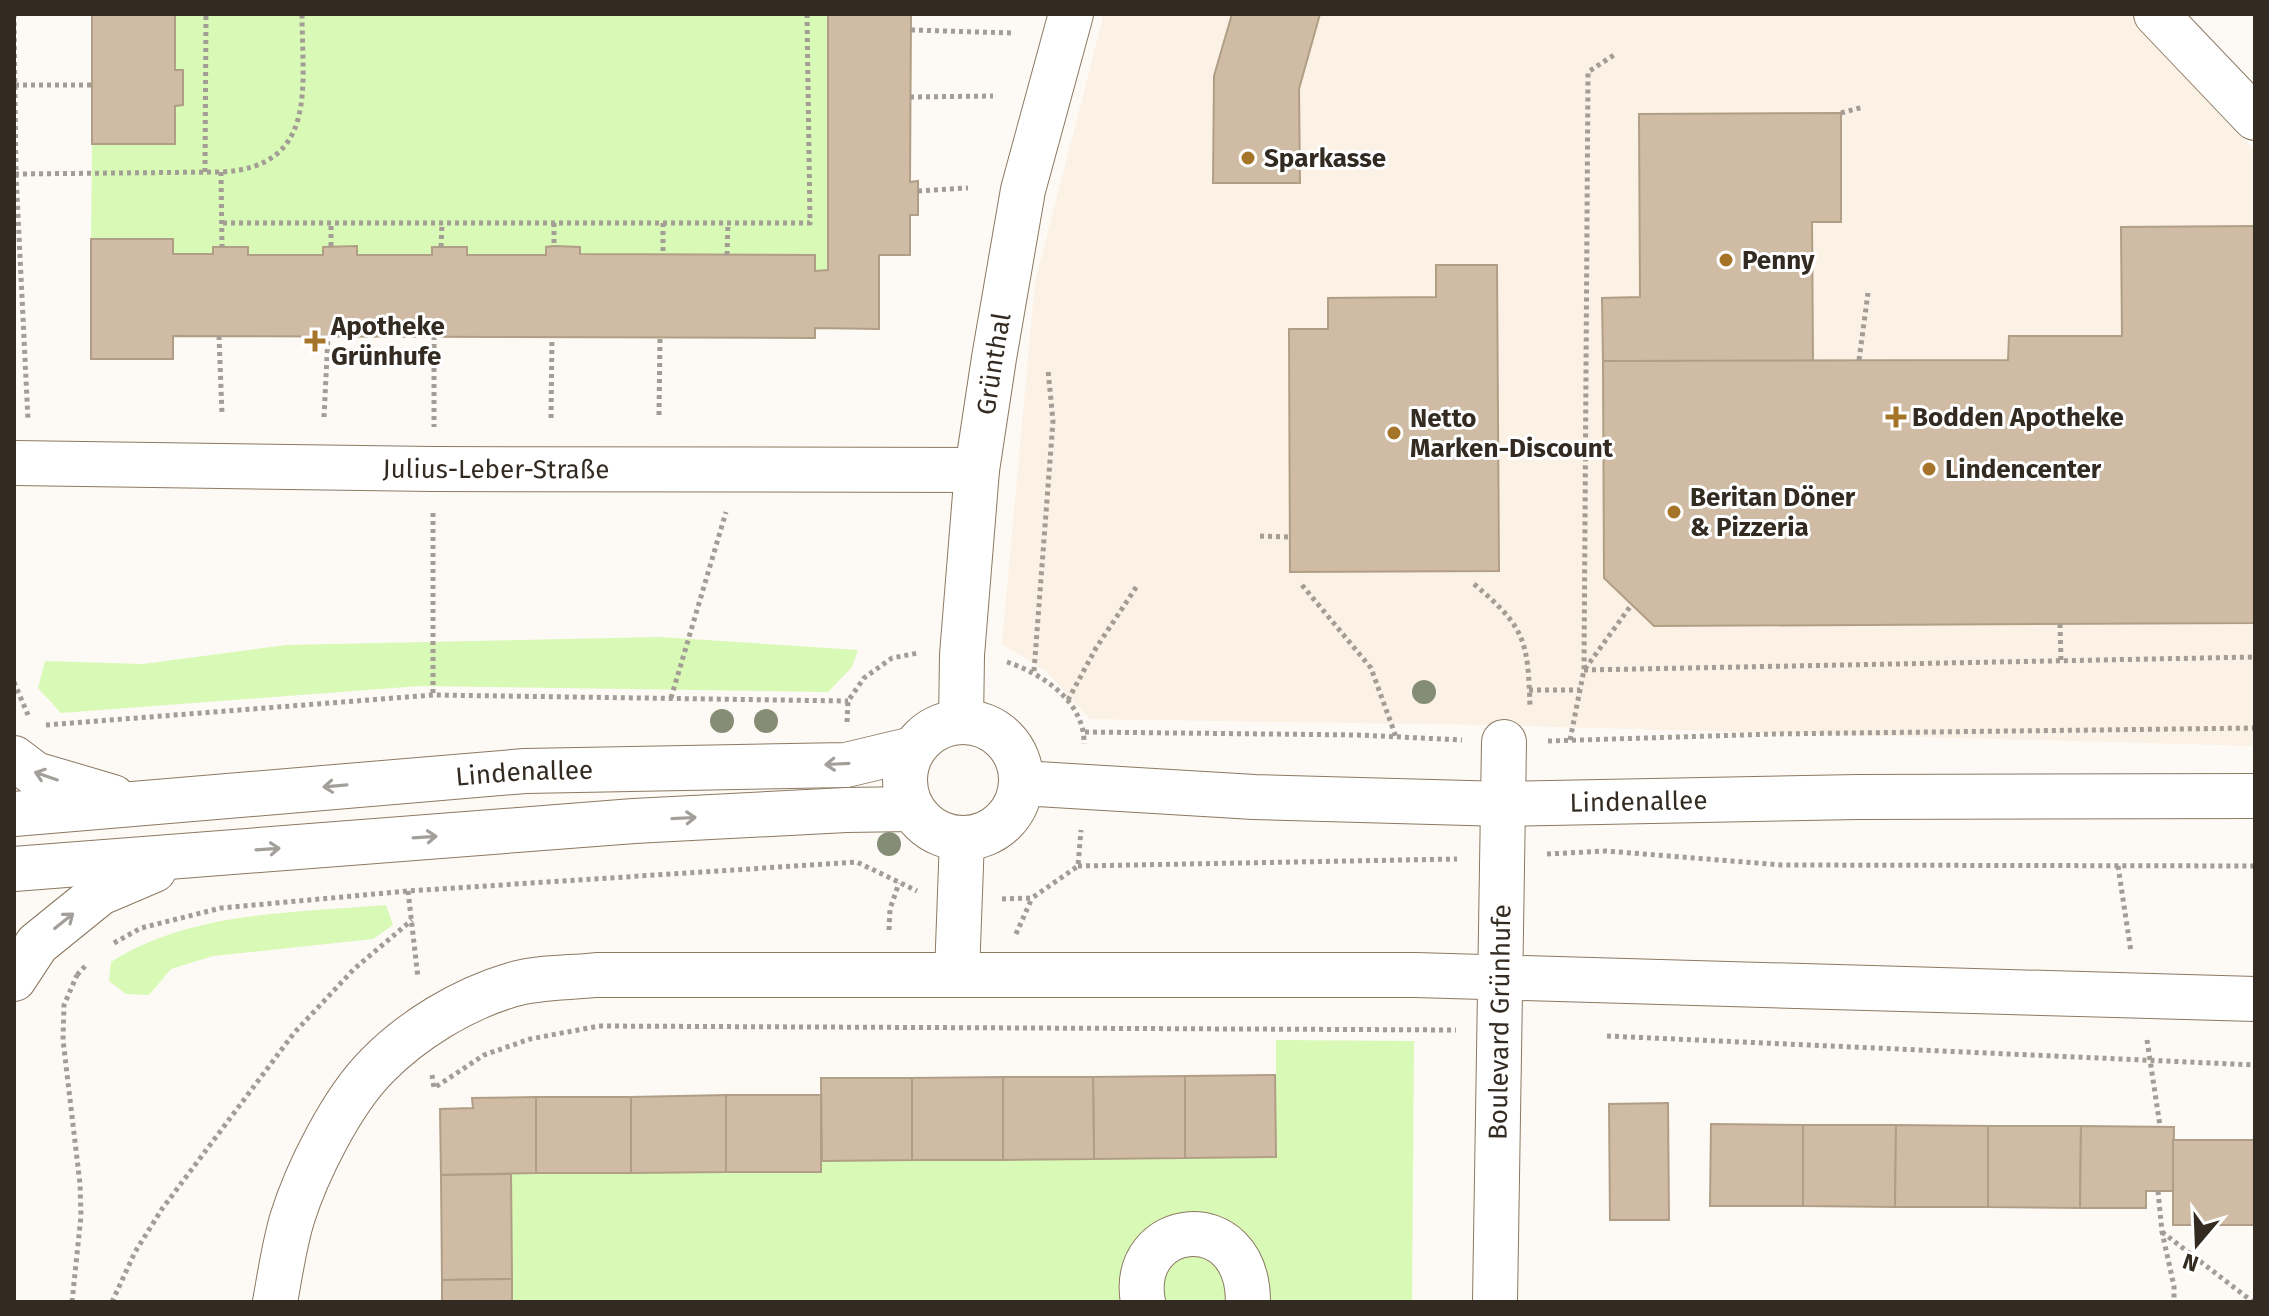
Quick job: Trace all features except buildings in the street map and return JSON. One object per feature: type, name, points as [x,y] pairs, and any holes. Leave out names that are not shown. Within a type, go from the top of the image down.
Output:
[{"type":"street","name":"Grünthal","points":[[961,722],[962,655],[977,470],[1023,190],[1071,14]]},
{"type":"street","points":[[2156,14],[2255,118]]},
{"type":"street","name":"Julius-Leber-Straße","points":[[23,464],[977,470]]},
{"type":"street","points":[[961,722],[985,727],[1004,739],[1020,767],[1021,783],[1018,801],[1009,816],[988,833],[962,839],[942,835],[925,825],[912,809],[904,779],[913,749],[934,730],[961,722]]},
{"type":"street","name":"Lindenallee","points":[[24,742],[35,774],[134,803]]},
{"type":"street","name":"Boulevard Grünhufe","points":[[1495,1302],[1504,804],[1518,742]]},
{"type":"street","name":"Lindenallee","points":[[14,814],[525,771],[846,765],[913,749]]},
{"type":"street","name":"Lindenallee","points":[[1021,783],[1254,797],[1504,804],[1858,797],[2255,796]]},
{"type":"street","name":"Lindenallee","points":[[14,869],[634,821],[912,809]]},
{"type":"street","points":[[957,974],[962,839]]},
{"type":"street","name":"Lindenallee","points":[[25,962],[100,893],[190,855]]},
{"type":"street","points":[[275,1302],[292,1219],[315,1161],[344,1110],[376,1066],[424,1026],[513,984],[596,975],[1415,975],[2255,999]]},
{"type":"street","points":[[1143,1302],[1140,1287],[1143,1269],[1152,1253],[1167,1241],[1184,1235],[1203,1234],[1220,1241],[1235,1253],[1244,1269],[1248,1302]]},
{"type":"path","points":[[14,14],[15,174],[27,418],[23,464]]},
{"type":"path","points":[[205,172],[206,14]]},
{"type":"path","points":[[15,174],[221,172],[242,171],[263,164],[290,141],[302,109],[302,14]]},
{"type":"path","points":[[223,223],[810,223],[807,14]]},
{"type":"path","points":[[911,30],[1012,33]]},
{"type":"path","points":[[1570,740],[1584,670],[1588,72],[1614,55]]},
{"type":"path","points":[[15,85],[92,85]]},
{"type":"path","points":[[910,97],[993,96]]},
{"type":"path","points":[[1841,113],[1863,107]]},
{"type":"path","points":[[221,172],[222,247]]},
{"type":"path","points":[[918,191],[968,188]]},
{"type":"path","points":[[331,223],[331,246]]},
{"type":"path","points":[[441,247],[442,223]]},
{"type":"path","points":[[554,223],[554,246]]},
{"type":"path","points":[[663,223],[663,254]]},
{"type":"path","points":[[727,255],[728,223]]},
{"type":"path","points":[[1859,360],[1868,293]]},
{"type":"path","points":[[219,336],[222,414]]},
{"type":"path","points":[[324,417],[328,336]]},
{"type":"path","points":[[551,418],[552,337]]},
{"type":"path","points":[[659,415],[660,337]]},
{"type":"path","points":[[1034,671],[1053,421],[1048,370]]},
{"type":"path","points":[[671,698],[739,470]]},
{"type":"path","points":[[1260,536],[1290,537]]},
{"type":"path","points":[[1474,584],[1504,609],[1522,638],[1528,661],[1529,690],[1518,742]]},
{"type":"path","points":[[1302,585],[1371,668],[1396,737]]},
{"type":"path","points":[[1068,700],[1096,648],[1137,586]]},
{"type":"path","points":[[1584,670],[1632,604]]},
{"type":"path","points":[[2060,624],[2061,661]]},
{"type":"path","points":[[846,765],[848,701],[864,678],[892,658],[923,651],[1005,661],[1034,671],[1068,700],[1085,732],[1078,866]]},
{"type":"path","points":[[1584,670],[2255,657]]},
{"type":"path","points":[[1529,690],[1580,690]]},
{"type":"path","points":[[24,742],[433,695],[848,701]]},
{"type":"path","points":[[1085,732],[1518,742],[1802,733],[2255,728]]},
{"type":"path","points":[[846,810],[857,862]]},
{"type":"path","points":[[1606,851],[1782,865],[2255,866]]},
{"type":"path","points":[[102,949],[141,928],[221,908],[408,891],[857,862],[927,895],[960,900],[1032,898],[1078,866],[1416,861]]},
{"type":"path","points":[[408,891],[424,1026]]},
{"type":"path","points":[[112,1302],[135,1252],[162,1209],[294,1033],[354,969],[412,920]]},
{"type":"path","points":[[72,1302],[79,1256],[80,1184],[63,1040],[64,1005],[77,975],[94,958]]},
{"type":"path","points":[[25,962],[77,975]]},
{"type":"path","points":[[434,1088],[484,1055],[530,1039],[599,1026],[1501,1030]]},
{"type":"path","points":[[1607,1036],[2255,1065]]},
{"type":"path","points":[[2152,1060],[2160,1126]]},
{"type":"path","points":[[2158,1191],[2174,1302]]},
{"type":"path","points":[[2162,1232],[2253,1302]]},
{"type":"shaded area","points":[[1104,14],[2132,14],[2255,151],[2255,746],[1491,725],[1090,719],[1046,671],[1002,644],[1035,282]]},
{"type":"green space","points":[[175,14],[828,14],[828,270],[815,271],[815,255],[580,254],[580,247],[546,247],[546,255],[467,255],[467,247],[433,247],[432,255],[357,255],[357,246],[323,247],[323,255],[248,255],[247,247],[214,247],[213,254],[173,254],[173,239],[91,239],[92,144],[175,144],[175,106],[183,105],[183,71],[175,70]]},
{"type":"green space","points":[[659,637],[858,650],[852,667],[828,692],[420,686],[61,713],[38,688],[45,661],[143,664],[286,645]]},
{"type":"green space","points":[[386,905],[393,925],[373,939],[213,956],[171,969],[149,995],[126,994],[109,981],[111,962],[142,945],[175,933],[244,917]]},
{"type":"green space","points":[[1276,1040],[1414,1041],[1412,1302],[512,1302],[511,1174],[821,1172],[822,1161],[1276,1157]]},
{"type":"place","name":"Sparkasse","points":[[1248,158]]},
{"type":"place","name":"Penny","points":[[1726,260]]},
{"type":"place","name":"Apotheke Grünhufe","points":[[315,341]]},
{"type":"place","name":"Bodden Apotheke","points":[[1896,417]]},
{"type":"place","name":"Netto Marken-Discount","points":[[1394,433]]},
{"type":"place","name":"Lindencenter","points":[[1929,469]]},
{"type":"place","name":"Beritan Döner & Pizzeria","points":[[1674,512]]}]
